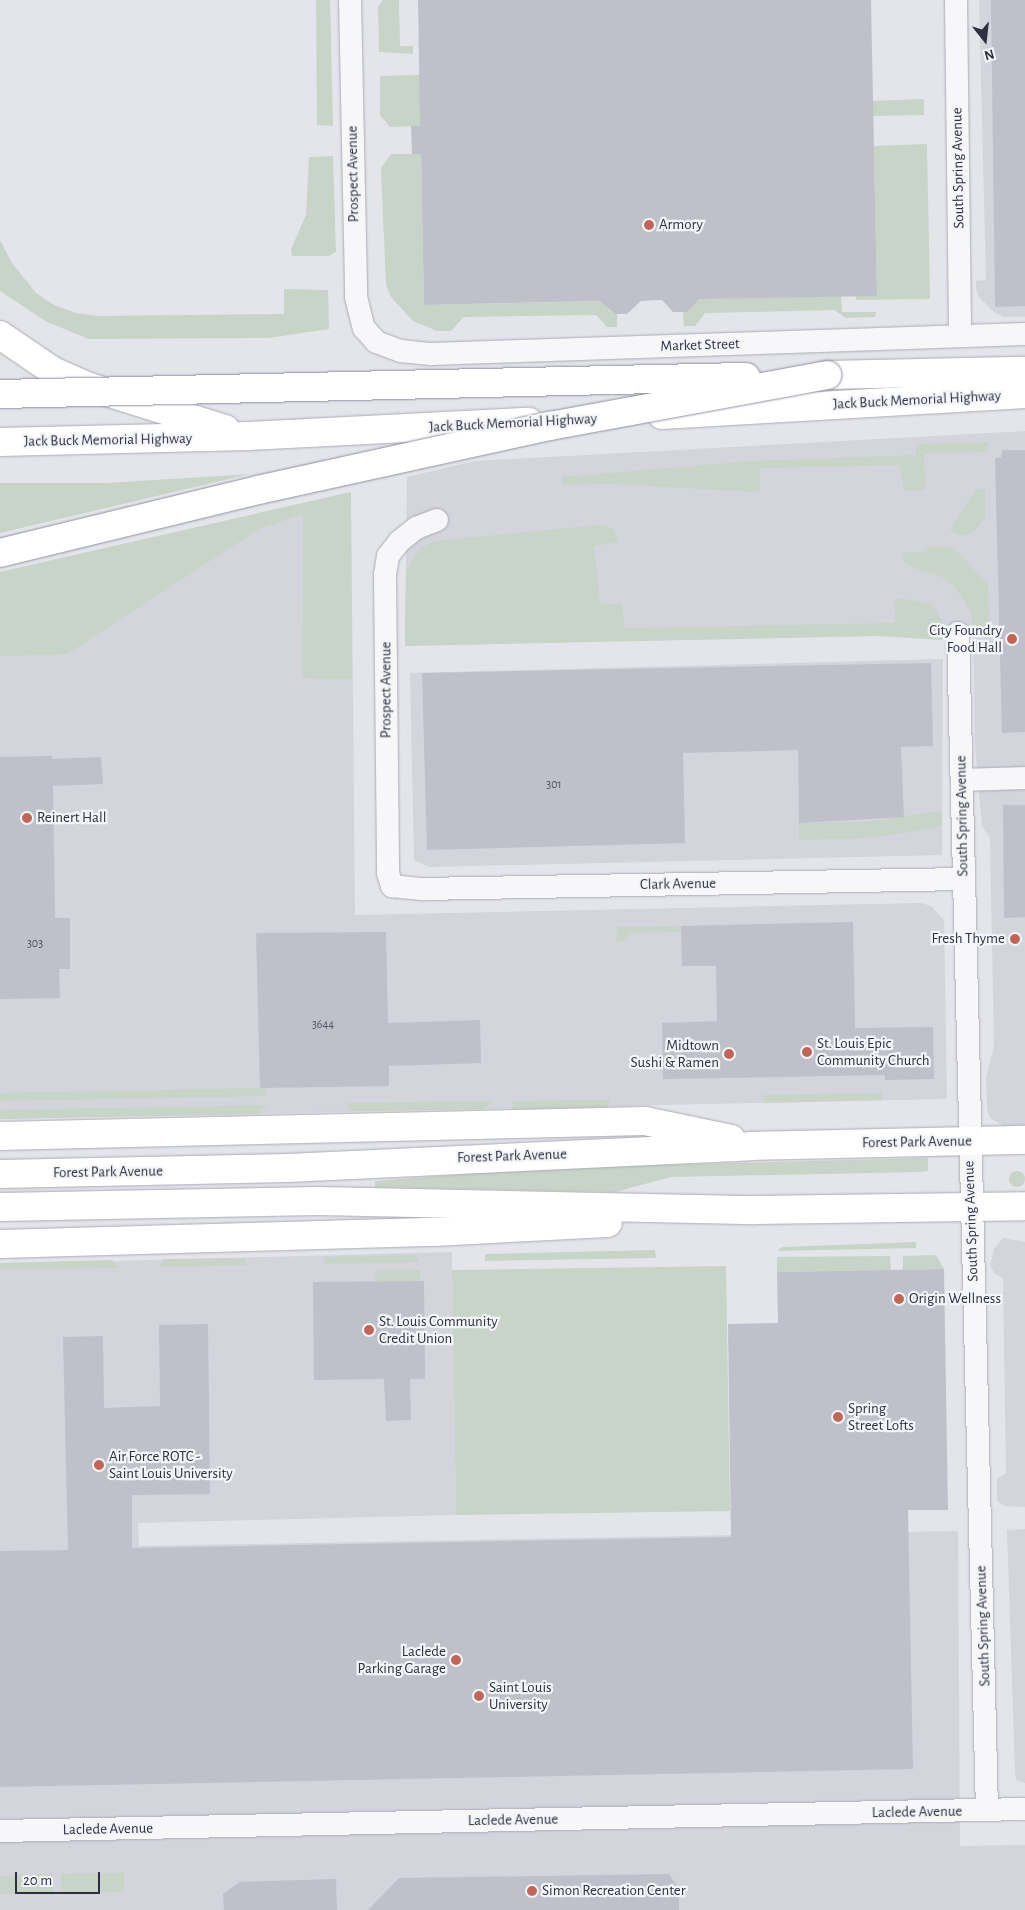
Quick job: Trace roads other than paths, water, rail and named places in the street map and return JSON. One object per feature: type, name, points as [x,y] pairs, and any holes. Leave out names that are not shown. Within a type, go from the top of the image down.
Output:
[{"type":"main road","points":[[0,335],[53,371],[84,385],[248,436]]},
{"type":"main road","name":"Jack Buck Memorial Highway","points":[[0,394],[1025,371]]},
{"type":"main road","points":[[0,553],[258,490],[550,426],[827,375]]},
{"type":"main road","name":"Jack Buck Memorial Highway","points":[[0,442],[248,436],[1025,394]]},
{"type":"main road","points":[[0,1136],[645,1121],[720,1135],[752,1146]]},
{"type":"main road","name":"Forest Park Avenue","points":[[0,1174],[288,1168],[752,1146],[1025,1140]]},
{"type":"main road","points":[[0,1207],[318,1201],[755,1210],[1025,1206]]},
{"type":"main road","points":[[0,1244],[435,1232],[621,1222],[755,1210]]},
{"type":"street","name":"Prospect Avenue","points":[[350,0],[356,297],[364,328],[376,342]]},
{"type":"street","name":"South Spring Avenue","points":[[956,0],[960,336]]},
{"type":"street","name":"Market Street","points":[[376,342],[401,352],[430,354],[1025,334]]},
{"type":"street","name":"Prospect Avenue","points":[[392,886],[388,873],[385,575],[388,556],[398,542],[416,528],[437,520]]},
{"type":"street","name":"South Spring Avenue","points":[[958,633],[968,1141],[987,1810]]},
{"type":"street","points":[[962,780],[1025,778]]},
{"type":"street","name":"Clark Avenue","points":[[392,886],[422,889],[964,879]]},
{"type":"street","name":"Laclede Avenue","points":[[0,1831],[1025,1809]]},
{"type":"place","name":"Armory","points":[[649,225]]},
{"type":"place","name":"City Foundry Food Hall","points":[[1012,639]]},
{"type":"place","name":"Reinert Hall","points":[[27,818]]},
{"type":"place","name":"Fresh Thyme","points":[[1015,939]]},
{"type":"place","name":"St. Louis Epic Community Church","points":[[807,1052]]},
{"type":"place","name":"Midtown Sushi & Ramen","points":[[729,1054]]},
{"type":"place","name":"Origin Wellness","points":[[899,1299]]},
{"type":"place","name":"St. Louis Community Credit Union","points":[[369,1330]]},
{"type":"place","name":"Spring Street Lofts","points":[[838,1417]]},
{"type":"place","name":"Air Force ROTC - Saint Louis University","points":[[99,1465]]},
{"type":"place","name":"Laclede Parking Garage","points":[[456,1660]]},
{"type":"place","name":"Saint Louis University","points":[[479,1696]]},
{"type":"place","name":"Simon Recreation Center","points":[[532,1891]]}]
